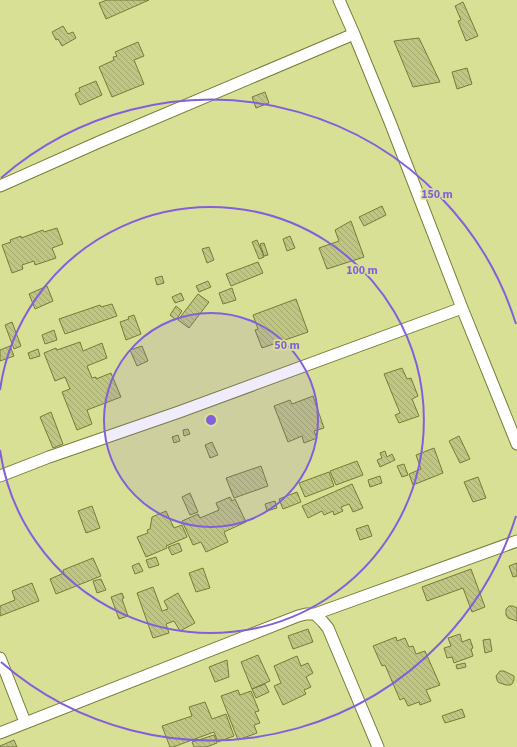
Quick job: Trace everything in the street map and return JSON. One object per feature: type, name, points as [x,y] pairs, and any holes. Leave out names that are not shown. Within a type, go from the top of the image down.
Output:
[{"type":"street","points":[[339,0],[390,122],[462,308],[517,442]]},
{"type":"street","points":[[0,186],[99,142],[354,34]]},
{"type":"street","points":[[0,476],[462,308]]},
{"type":"street","points":[[0,733],[298,616],[315,614],[517,541]]},
{"type":"street","points":[[315,614],[328,628],[378,747]]},
{"type":"street","points":[[0,658],[25,722]]},
{"type":"building","points":[[107,0],[149,0],[106,19],[99,3]]},
{"type":"building","points":[[463,2],[478,36],[466,41],[458,21],[461,20],[455,6]]},
{"type":"building","points":[[63,26],[68,34],[73,32],[76,38],[62,46],[58,39],[56,40],[52,32]]},
{"type":"building","points":[[419,38],[440,82],[413,87],[394,41]]},
{"type":"building","points":[[138,42],[144,56],[134,60],[144,84],[112,97],[99,67],[114,60],[113,57],[117,56],[115,52]]},
{"type":"building","points":[[467,68],[472,84],[457,89],[452,72]]},
{"type":"building","points":[[96,81],[102,95],[80,105],[75,94],[80,91],[79,88]]},
{"type":"building","points":[[265,92],[269,103],[256,108],[252,97]]},
{"type":"building","points":[[382,206],[386,215],[364,226],[359,217]]},
{"type":"building","points":[[351,221],[364,257],[327,269],[319,248],[339,241],[335,230]]},
{"type":"building","points":[[57,228],[63,244],[52,248],[56,258],[35,265],[34,261],[22,265],[23,269],[12,273],[2,245],[21,236],[21,238],[43,230],[44,232]]},
{"type":"building","points":[[290,236],[295,248],[287,251],[283,239]]},
{"type":"building","points":[[257,240],[264,257],[259,259],[252,242]]},
{"type":"building","points":[[264,243],[268,255],[264,256],[260,244]]},
{"type":"building","points":[[209,247],[214,260],[207,263],[202,249]]},
{"type":"building","points":[[258,262],[263,273],[231,286],[226,274]]},
{"type":"building","points":[[162,276],[164,283],[157,285],[155,278]]},
{"type":"building","points":[[208,281],[211,287],[199,292],[196,286]]},
{"type":"building","points":[[47,286],[53,301],[35,309],[29,294]]},
{"type":"building","points":[[232,288],[236,300],[223,304],[219,293]]},
{"type":"building","points":[[181,293],[184,300],[175,303],[172,297]]},
{"type":"building","points":[[198,294],[209,302],[189,328],[178,320]]},
{"type":"building","points":[[296,299],[308,332],[262,348],[255,330],[258,329],[253,315]]},
{"type":"building","points":[[112,304],[117,316],[65,334],[59,319],[100,305],[101,307]]},
{"type":"building","points":[[176,306],[182,311],[176,320],[170,315]]},
{"type":"building","points":[[134,315],[141,334],[126,340],[120,322],[129,319],[128,317]]},
{"type":"building","points":[[12,322],[21,346],[14,349],[5,325]]},
{"type":"building","points":[[54,330],[57,340],[45,344],[42,335]]},
{"type":"building","points":[[80,342],[83,351],[102,343],[107,358],[87,366],[92,378],[96,377],[96,379],[111,373],[121,397],[87,410],[92,424],[77,430],[62,392],[70,389],[65,377],[55,381],[44,353],[56,348],[57,350]]},
{"type":"building","points":[[10,346],[14,356],[0,361],[0,350]]},
{"type":"building","points":[[142,346],[148,361],[137,366],[130,350]]},
{"type":"building","points":[[38,349],[40,356],[30,359],[28,353]]},
{"type":"building","points":[[402,368],[407,379],[411,378],[418,396],[412,399],[419,416],[399,423],[395,415],[400,413],[384,374]]},
{"type":"building","points":[[313,396],[324,428],[314,431],[317,438],[304,443],[302,436],[288,442],[274,406],[290,400],[292,404]]},
{"type":"building","points":[[51,412],[63,444],[53,448],[40,417]]},
{"type":"building","points":[[188,429],[190,434],[184,436],[183,430]]},
{"type":"building","points":[[178,435],[180,441],[174,443],[172,437]]},
{"type":"building","points":[[459,436],[470,459],[460,463],[449,441]]},
{"type":"building","points":[[212,442],[218,455],[210,458],[205,445]]},
{"type":"building","points":[[434,448],[443,473],[413,485],[409,474],[421,469],[416,455]]},
{"type":"building","points":[[385,451],[387,457],[392,454],[395,460],[380,467],[377,460],[382,458],[380,453]]},
{"type":"building","points":[[357,461],[363,475],[336,485],[330,471]]},
{"type":"building","points":[[404,464],[408,475],[402,477],[397,466]]},
{"type":"building","points":[[261,466],[268,486],[234,498],[226,478]]},
{"type":"building","points":[[329,472],[334,486],[305,497],[299,483]]},
{"type":"building","points":[[380,476],[382,483],[370,487],[368,480]]},
{"type":"building","points":[[478,477],[486,498],[473,502],[464,482]]},
{"type":"building","points":[[352,484],[363,508],[353,512],[349,504],[341,507],[343,511],[334,515],[333,511],[324,515],[322,511],[308,518],[302,506]]},
{"type":"building","points":[[297,492],[301,502],[283,509],[279,499]]},
{"type":"building","points":[[190,493],[198,512],[190,515],[182,497]]},
{"type":"building","points":[[230,497],[232,501],[235,499],[246,522],[224,532],[228,542],[206,552],[201,542],[193,545],[182,521],[198,514],[200,518],[219,510],[216,503]]},
{"type":"building","points":[[275,501],[277,508],[267,511],[265,504]]},
{"type":"building","points":[[92,506],[100,528],[86,533],[78,511]]},
{"type":"building","points":[[166,511],[174,528],[182,525],[187,537],[146,557],[137,537],[148,533],[147,530],[150,529],[152,517]]},
{"type":"building","points":[[368,525],[372,536],[360,540],[356,529]]},
{"type":"building","points":[[179,543],[182,551],[172,555],[168,547]]},
{"type":"building","points":[[156,557],[159,565],[149,568],[146,560]]},
{"type":"building","points":[[93,558],[101,576],[56,594],[50,579],[64,573],[63,570]]},
{"type":"building","points":[[139,563],[143,571],[135,574],[132,566]]},
{"type":"building","points":[[517,563],[517,576],[513,577],[509,566]]},
{"type":"building","points":[[203,568],[210,588],[196,592],[189,573]]},
{"type":"building","points":[[471,569],[485,607],[472,612],[463,588],[427,601],[422,587]]},
{"type":"building","points":[[101,579],[106,590],[97,593],[93,581]]},
{"type":"building","points":[[32,583],[39,601],[0,616],[0,606],[15,600],[12,591]]},
{"type":"building","points":[[153,587],[162,611],[168,609],[164,601],[178,593],[195,623],[180,631],[174,621],[166,624],[169,633],[153,638],[137,593]]},
{"type":"building","points":[[122,593],[124,598],[122,599],[128,616],[119,619],[111,597]]},
{"type":"building","points":[[509,606],[517,608],[517,621],[508,618],[506,615],[506,609]]},
{"type":"building","points":[[308,629],[313,642],[293,649],[288,636]]},
{"type":"building","points":[[460,634],[462,642],[470,639],[473,648],[471,649],[473,656],[454,663],[452,657],[447,658],[444,648],[451,646],[448,638]]},
{"type":"building","points":[[396,637],[397,641],[405,638],[409,647],[413,646],[416,654],[425,651],[440,685],[426,690],[431,701],[420,705],[419,702],[408,706],[404,698],[400,700],[385,665],[382,666],[373,646]]},
{"type":"building","points":[[490,639],[492,651],[485,653],[483,640]]},
{"type":"building","points":[[258,655],[270,681],[252,689],[241,662]]},
{"type":"building","points":[[297,656],[301,666],[308,663],[313,673],[306,677],[311,687],[304,690],[306,694],[283,705],[274,686],[281,683],[274,666]]},
{"type":"building","points":[[227,660],[229,677],[215,682],[209,667]]},
{"type":"building","points":[[465,663],[466,667],[457,669],[456,665]]},
{"type":"building","points":[[500,671],[504,671],[514,676],[512,684],[506,685],[498,682],[496,676]]},
{"type":"building","points":[[265,684],[269,692],[256,698],[252,689]]},
{"type":"building","points":[[238,690],[240,695],[251,691],[259,711],[255,712],[260,723],[254,725],[257,733],[238,740],[221,696]]},
{"type":"building","points":[[205,702],[212,719],[226,714],[234,736],[218,742],[214,732],[170,747],[162,726],[192,716],[189,707]]},
{"type":"building","points":[[462,709],[465,717],[445,723],[442,716]]},
{"type":"building","points":[[214,735],[217,743],[206,747],[194,747],[192,742]]},
{"type":"building","points":[[14,740],[17,747],[0,746]]}]
